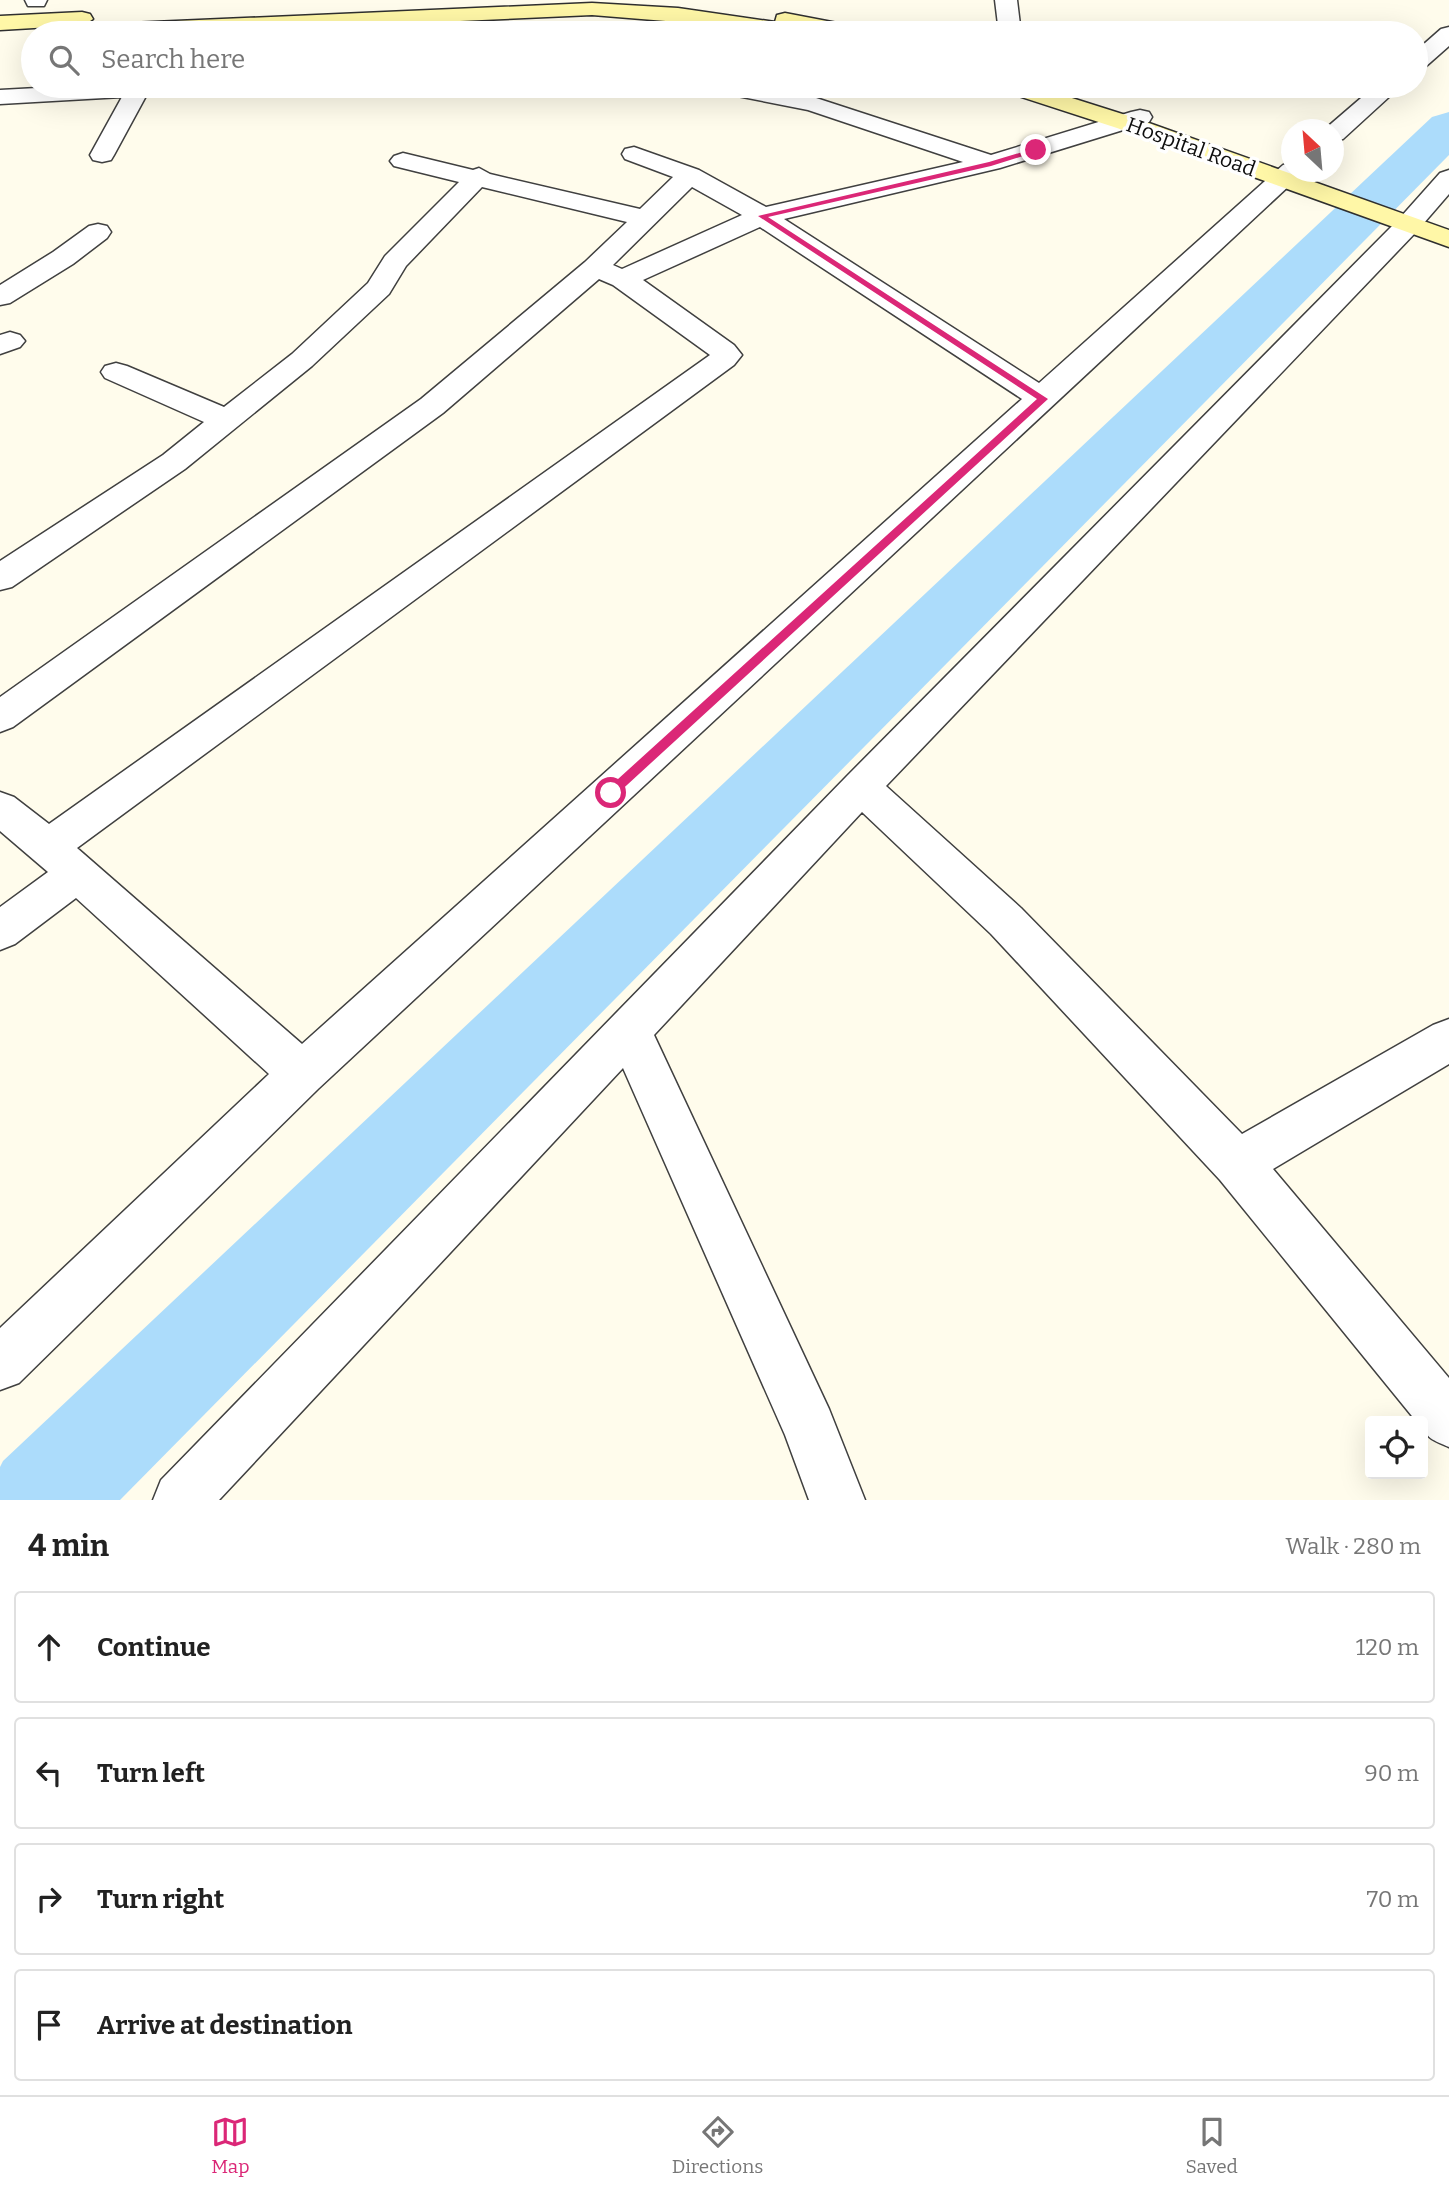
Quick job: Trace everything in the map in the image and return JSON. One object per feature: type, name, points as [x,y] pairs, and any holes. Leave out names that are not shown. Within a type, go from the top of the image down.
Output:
[{"type":"main road","points":[[51,21],[581,0]]},
{"type":"main road","points":[[606,0],[728,11],[785,21]]},
{"type":"main road","points":[[323,21],[592,9],[722,21]]},
{"type":"main road","points":[[0,23],[21,22]]},
{"type":"main road","points":[[0,36],[21,35]]},
{"type":"main road","name":"Hospital Road","points":[[1054,98],[1133,120]]},
{"type":"main road","name":"Hospital Road","points":[[1077,98],[1281,171]]},
{"type":"main road","name":"Hospital Road","points":[[1314,182],[1411,217],[1449,239]]},
{"type":"street","points":[[1006,0],[1009,21]]},
{"type":"street","points":[[1428,52],[1449,34]]},
{"type":"street","points":[[0,97],[21,96]]},
{"type":"street","points":[[102,155],[133,98]]},
{"type":"street","points":[[783,98],[813,104],[991,163]]},
{"type":"street","points":[[1344,125],[1376,98]]},
{"type":"street","points":[[0,717],[432,406],[610,274],[762,216],[991,163],[1133,120]]},
{"type":"street","points":[[634,154],[691,175],[762,216],[1043,399]]},
{"type":"street","points":[[403,161],[479,176],[646,218]]},
{"type":"street","points":[[610,274],[646,218],[691,175]]},
{"type":"street","points":[[0,578],[174,463],[302,360],[379,288],[395,262],[479,176]]},
{"type":"street","points":[[181,1500],[861,787],[1449,178]]},
{"type":"street","points":[[0,1364],[302,1074],[1043,399],[1286,182]]},
{"type":"street","points":[[0,297],[63,258],[98,232]]},
{"type":"street","points":[[0,931],[63,860],[727,355],[610,274]]},
{"type":"street","points":[[116,372],[227,420]]},
{"type":"street","points":[[861,787],[1006,921],[1237,1163],[1449,1420]]},
{"type":"street","points":[[0,808],[63,860],[302,1074]]},
{"type":"street","points":[[629,1030],[810,1428],[837,1500]]},
{"type":"street","points":[[1237,1163],[1449,1040]]},
{"type":"waterway","points":[[42,1500],[1449,127]]},
{"type":"route","points":[[611,793],[1043,399],[762,216],[991,163],[1036,150]]}]
